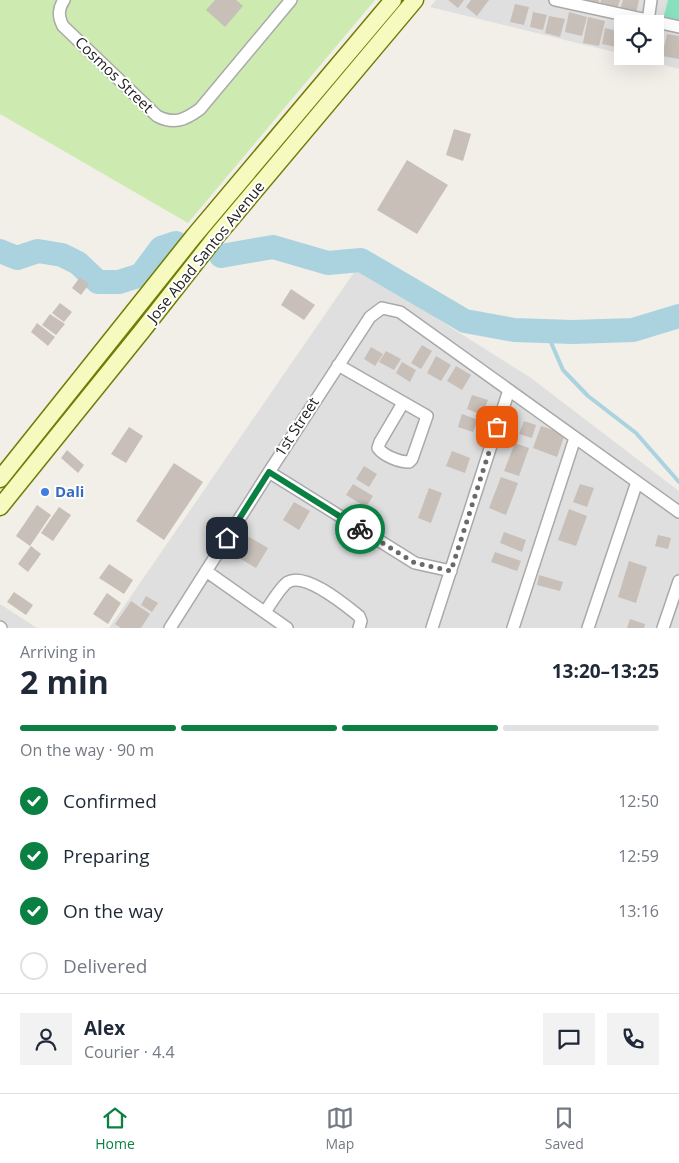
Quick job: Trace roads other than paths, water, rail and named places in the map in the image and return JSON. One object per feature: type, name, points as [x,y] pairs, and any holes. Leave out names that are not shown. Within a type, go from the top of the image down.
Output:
[{"type":"main road","name":"Jose Abad Santos Avenue","points":[[0,480],[174,260],[393,0]]},
{"type":"main road","name":"Jose Abad Santos Avenue","points":[[0,507],[215,238],[415,0]]},
{"type":"street","name":"Cosmos Street","points":[[64,0],[59,14],[63,26],[157,116],[174,122],[190,116],[200,109],[291,0]]},
{"type":"street","points":[[555,0],[621,15]]},
{"type":"street","points":[[649,15],[651,0]]},
{"type":"street","points":[[664,24],[679,27]]},
{"type":"street","name":"1st Street","points":[[170,628],[338,365],[370,317],[382,308],[400,312],[508,390]]},
{"type":"street","points":[[338,365],[427,416],[412,459],[409,462],[404,462],[382,453],[378,448],[403,403]]},
{"type":"street","points":[[432,628],[508,390],[679,512]]},
{"type":"street","points":[[513,628],[575,438]]},
{"type":"street","points":[[269,472],[415,563],[451,571]]},
{"type":"street","points":[[588,628],[637,482]]},
{"type":"street","points":[[206,571],[287,628]]},
{"type":"street","points":[[265,612],[287,583],[304,580],[309,581],[358,616],[361,621],[359,628]]},
{"type":"street","points":[[663,628],[679,581]]},
{"type":"waterway","points":[[0,251],[17,258],[38,251],[62,255],[78,263],[98,282],[119,282],[141,275],[161,248],[176,243]]},
{"type":"waterway","points":[[221,256],[273,247],[328,263],[361,260],[465,321],[514,330],[573,332],[633,330],[679,316]]},
{"type":"waterway","points":[[546,331],[563,370],[588,396],[636,433],[679,482]]},
{"type":"place","name":"Dali","points":[[45,492]]}]
